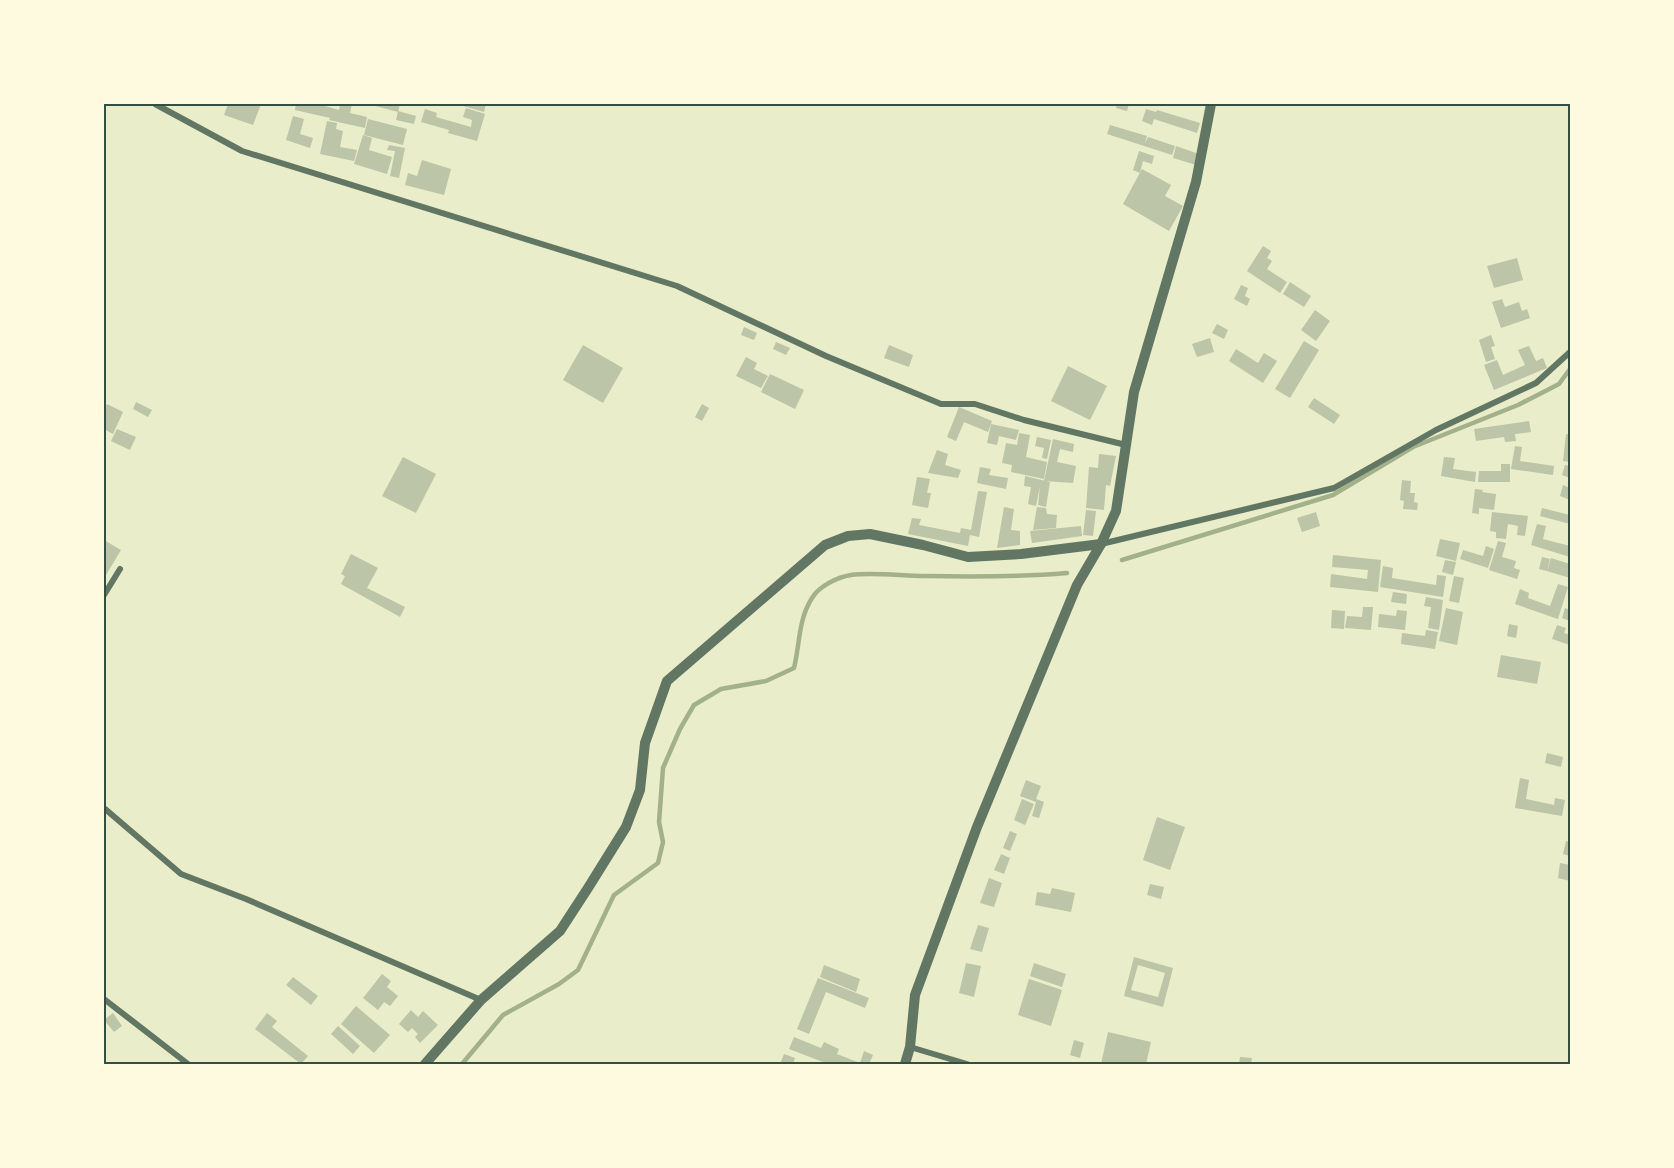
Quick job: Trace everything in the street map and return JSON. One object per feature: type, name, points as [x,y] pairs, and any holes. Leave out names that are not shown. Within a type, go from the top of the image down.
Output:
[{"type":"street","points":[[155,104],[242,151],[677,286],[826,356],[941,404],[975,404],[1024,420],[1126,445]]},
{"type":"street","points":[[905,1065],[915,995],[977,827],[1077,585],[1101,544],[1116,511],[1134,392],[1196,182],[1210,104]]},
{"type":"street","points":[[425,1065],[481,1000],[560,931],[626,827],[640,790],[645,743],[667,681],[825,545],[848,536],[870,534],[968,557],[1021,554],[1101,544],[1334,488],[1436,430],[1536,383],[1570,352]]},
{"type":"street","points":[[104,596],[120,569]]},
{"type":"street","points":[[104,808],[181,874],[246,899],[481,1000]]},
{"type":"street","points":[[104,999],[188,1065]]},
{"type":"street","points":[[909,1047],[967,1065]]},
{"type":"building","points":[[228,104],[261,104],[253,125],[224,115]]},
{"type":"building","points":[[296,104],[318,104],[339,110],[340,104],[352,104],[350,113],[367,117],[365,128],[295,110]]},
{"type":"building","points":[[368,104],[400,104],[398,112]]},
{"type":"building","points":[[456,104],[486,104],[484,112]]},
{"type":"building","points":[[1117,104],[1129,104],[1127,111],[1116,108]]},
{"type":"building","points":[[466,108],[485,114],[477,141],[421,122],[425,109],[437,113],[436,117],[471,127],[472,120],[463,117]]},
{"type":"building","points":[[1146,109],[1200,123],[1197,133],[1154,119],[1152,125],[1142,121]]},
{"type":"building","points":[[398,111],[416,116],[414,124],[396,120]]},
{"type":"building","points":[[293,116],[304,119],[300,134],[313,138],[310,148],[286,140]]},
{"type":"building","points":[[368,119],[407,129],[403,145],[364,135]]},
{"type":"building","points":[[327,121],[337,123],[336,129],[343,131],[340,147],[357,150],[354,161],[320,154]]},
{"type":"building","points":[[1110,125],[1147,136],[1145,143],[1148,137],[1175,146],[1172,155],[1107,134]]},
{"type":"building","points":[[363,135],[372,138],[369,150],[392,157],[387,174],[354,164]]},
{"type":"building","points":[[389,145],[405,148],[399,178],[390,176],[395,151],[387,150]]},
{"type":"building","points":[[1176,146],[1199,154],[1196,165],[1173,158]]},
{"type":"building","points":[[1139,151],[1154,156],[1152,164],[1143,161],[1140,173],[1133,170]]},
{"type":"building","points":[[422,160],[451,169],[444,195],[405,185],[408,173],[417,176]]},
{"type":"building","points":[[1142,169],[1171,185],[1165,196],[1183,206],[1169,231],[1123,204]]},
{"type":"building","points":[[1263,246],[1271,251],[1267,258],[1272,261],[1267,269],[1287,282],[1280,293],[1247,271]]},
{"type":"building","points":[[1517,258],[1523,280],[1494,288],[1487,266]]},
{"type":"building","points":[[1290,282],[1311,296],[1304,307],[1283,294]]},
{"type":"building","points":[[1241,285],[1248,288],[1245,296],[1250,299],[1247,306],[1234,299]]},
{"type":"building","points":[[1502,299],[1505,307],[1519,302],[1522,311],[1527,309],[1530,318],[1501,328],[1492,302]]},
{"type":"building","points":[[1315,310],[1330,321],[1316,341],[1301,330]]},
{"type":"building","points":[[1217,324],[1228,330],[1224,339],[1212,333]]},
{"type":"building","points":[[744,327],[757,333],[754,340],[741,335]]},
{"type":"building","points":[[1491,335],[1495,346],[1491,347],[1495,359],[1486,362],[1479,340]]},
{"type":"building","points":[[1210,338],[1214,352],[1197,357],[1192,344]]},
{"type":"building","points":[[1304,341],[1319,350],[1290,398],[1275,389]]},
{"type":"building","points":[[776,342],[790,348],[786,355],[773,349]]},
{"type":"building","points":[[583,345],[623,368],[603,403],[563,380]]},
{"type":"building","points":[[889,345],[913,355],[909,367],[884,358]]},
{"type":"building","points":[[1529,346],[1536,361],[1543,358],[1547,368],[1494,390],[1484,365],[1497,360],[1503,375],[1525,365],[1518,350]]},
{"type":"building","points":[[1236,349],[1258,363],[1264,353],[1277,361],[1263,383],[1229,361]]},
{"type":"building","points":[[746,357],[757,363],[754,369],[768,376],[761,388],[736,376]]},
{"type":"building","points":[[1068,366],[1107,386],[1090,420],[1051,401]]},
{"type":"building","points":[[770,374],[804,390],[795,409],[761,392]]},
{"type":"building","points":[[1314,398],[1340,415],[1334,424],[1308,407]]},
{"type":"building","points":[[136,402],[152,410],[148,417],[133,409]]},
{"type":"building","points":[[107,404],[123,412],[113,434],[104,429],[104,411]]},
{"type":"building","points":[[702,404],[709,408],[702,421],[695,417]]},
{"type":"building","points":[[959,407],[992,421],[988,432],[964,422],[956,441],[947,437]]},
{"type":"building","points":[[1529,421],[1531,432],[1515,434],[1516,441],[1505,442],[1504,437],[1476,441],[1474,429]]},
{"type":"building","points":[[991,424],[1019,430],[1016,440],[999,436],[997,445],[987,443]]},
{"type":"building","points":[[117,429],[136,437],[130,450],[111,441]]},
{"type":"building","points":[[1019,433],[1030,435],[1026,457],[1047,462],[1044,479],[1011,472],[1012,465],[1002,463],[1006,443],[1017,445]]},
{"type":"building","points":[[1566,434],[1570,435],[1570,462],[1563,461]]},
{"type":"building","points":[[1037,437],[1051,440],[1047,459],[1042,458],[1044,448],[1035,446]]},
{"type":"building","points":[[1053,439],[1074,444],[1073,452],[1060,449],[1057,462],[1076,466],[1073,483],[1044,481]]},
{"type":"building","points":[[1515,446],[1522,447],[1520,461],[1554,466],[1553,475],[1511,469]]},
{"type":"building","points":[[937,450],[948,454],[945,465],[961,470],[958,478],[928,473]]},
{"type":"building","points":[[1099,454],[1116,456],[1110,486],[1106,485],[1104,510],[1086,508],[1089,467],[1098,468]]},
{"type":"building","points":[[403,457],[436,474],[416,513],[382,496]]},
{"type":"building","points":[[1444,457],[1455,458],[1453,469],[1476,472],[1475,482],[1441,476]]},
{"type":"building","points":[[1501,464],[1510,464],[1510,482],[1478,482],[1479,471],[1501,471]]},
{"type":"building","points":[[1565,465],[1570,466],[1570,478],[1562,475]]},
{"type":"building","points":[[980,467],[991,469],[989,475],[1008,478],[1006,489],[977,483]]},
{"type":"building","points":[[1025,476],[1050,482],[1046,507],[1038,505],[1040,486],[1036,506],[1028,504],[1031,487],[1024,486]]},
{"type":"building","points":[[917,477],[930,479],[927,493],[931,493],[928,508],[912,505]]},
{"type":"building","points":[[1402,480],[1411,481],[1410,493],[1415,493],[1414,502],[1418,503],[1417,510],[1403,509],[1404,501],[1400,500]]},
{"type":"building","points":[[1563,485],[1570,488],[1570,500],[1560,496]]},
{"type":"building","points":[[1475,489],[1496,494],[1494,510],[1479,508],[1479,514],[1472,513]]},
{"type":"building","points":[[978,491],[987,492],[979,537],[970,535],[968,546],[908,534],[912,518],[921,519],[919,525],[960,533],[961,528],[971,530]]},
{"type":"building","points":[[1004,507],[1014,509],[1011,530],[1020,531],[1020,545],[997,548]]},
{"type":"building","points":[[1037,507],[1046,508],[1047,514],[1057,515],[1056,528],[1033,530]]},
{"type":"building","points":[[1542,508],[1570,515],[1570,524],[1540,516]]},
{"type":"building","points":[[1086,510],[1096,511],[1093,536],[1083,535]]},
{"type":"building","points":[[1316,512],[1320,526],[1302,532],[1297,518]]},
{"type":"building","points":[[1492,512],[1528,516],[1525,536],[1517,535],[1518,526],[1508,524],[1506,539],[1496,538],[1496,532],[1490,531]]},
{"type":"building","points":[[1537,524],[1546,526],[1543,539],[1570,546],[1570,557],[1531,545]]},
{"type":"building","points":[[1081,526],[1082,536],[1032,543],[1030,531]]},
{"type":"building","points":[[1440,539],[1460,543],[1456,561],[1436,556]]},
{"type":"building","points":[[104,540],[121,550],[106,575],[104,574]]},
{"type":"building","points":[[1498,541],[1506,543],[1502,557],[1516,561],[1514,568],[1520,570],[1517,579],[1489,570]]},
{"type":"building","points":[[1486,546],[1494,549],[1488,568],[1460,559],[1463,550],[1483,556]]},
{"type":"building","points":[[351,554],[378,568],[367,588],[405,607],[400,617],[341,584],[345,576],[341,574]]},
{"type":"building","points":[[1333,555],[1381,560],[1378,592],[1330,587],[1331,574],[1367,579],[1368,570],[1332,567]]},
{"type":"building","points":[[1542,557],[1550,559],[1547,571],[1539,569]]},
{"type":"building","points":[[1551,558],[1570,564],[1570,578],[1547,571]]},
{"type":"building","points":[[1445,560],[1456,562],[1453,575],[1442,572]]},
{"type":"building","points":[[1383,566],[1393,568],[1392,578],[1436,585],[1437,575],[1446,576],[1443,597],[1380,587]]},
{"type":"building","points":[[1454,576],[1464,578],[1459,603],[1449,601]]},
{"type":"building","points":[[1558,584],[1568,587],[1558,619],[1515,604],[1520,589],[1529,593],[1528,598],[1550,606]]},
{"type":"building","points":[[1393,592],[1407,594],[1406,604],[1391,602]]},
{"type":"building","points":[[1426,597],[1443,600],[1439,630],[1428,628],[1431,607],[1424,606]]},
{"type":"building","points":[[1363,607],[1373,607],[1371,630],[1345,628],[1347,616],[1362,617]]},
{"type":"building","points":[[1446,608],[1463,612],[1457,645],[1439,641]]},
{"type":"building","points":[[1565,608],[1570,610],[1570,621],[1562,618]]},
{"type":"building","points":[[1332,610],[1345,611],[1344,629],[1331,628]]},
{"type":"building","points":[[1397,610],[1407,611],[1405,630],[1378,627],[1379,614],[1396,616]]},
{"type":"building","points":[[1509,624],[1518,626],[1516,638],[1507,636]]},
{"type":"building","points":[[1557,625],[1566,628],[1564,633],[1570,635],[1570,645],[1552,639]]},
{"type":"building","points":[[1426,630],[1438,632],[1435,649],[1401,644],[1402,633],[1425,636]]},
{"type":"building","points":[[1501,655],[1541,662],[1537,684],[1497,677]]},
{"type":"building","points":[[1547,753],[1563,757],[1561,767],[1545,763]]},
{"type":"building","points":[[1520,778],[1529,780],[1526,799],[1554,805],[1555,798],[1565,800],[1562,816],[1515,808]]},
{"type":"building","points":[[1026,780],[1041,786],[1036,799],[1044,802],[1039,818],[1032,816],[1036,802],[1020,796]]},
{"type":"building","points":[[1022,799],[1034,804],[1025,825],[1014,820]]},
{"type":"building","points":[[1157,817],[1185,827],[1170,870],[1143,860]]},
{"type":"building","points":[[1010,831],[1017,834],[1010,851],[1003,848]]},
{"type":"building","points":[[1566,841],[1570,842],[1570,856],[1563,854]]},
{"type":"building","points":[[1001,854],[1010,858],[1004,874],[994,870]]},
{"type":"building","points":[[1560,863],[1570,865],[1570,881],[1558,878]]},
{"type":"building","points":[[989,878],[1002,883],[994,907],[980,903]]},
{"type":"building","points":[[1150,884],[1164,887],[1161,899],[1147,895]]},
{"type":"building","points":[[1052,888],[1075,893],[1071,912],[1035,905],[1037,892],[1050,894]]},
{"type":"building","points":[[978,925],[989,928],[982,952],[970,949]]},
{"type":"building","points":[[1134,957],[1173,968],[1163,1007],[1124,996]],"holes":[[[1138,965],[1165,973],[1158,997],[1131,990]]]},
{"type":"building","points":[[966,963],[981,966],[974,997],[959,993]]},
{"type":"building","points":[[1034,963],[1066,974],[1062,987],[1030,976]]},
{"type":"building","points":[[824,965],[860,979],[856,992],[820,977]]},
{"type":"building","points":[[382,974],[391,981],[387,987],[398,996],[390,1006],[384,1002],[378,1010],[363,998]]},
{"type":"building","points":[[293,977],[318,996],[311,1005],[286,985]]},
{"type":"building","points":[[818,978],[869,998],[865,1008],[826,992],[809,1034],[797,1029]]},
{"type":"building","points":[[1029,979],[1062,990],[1051,1026],[1018,1015]]},
{"type":"building","points":[[356,1006],[390,1035],[374,1053],[341,1024]]},
{"type":"building","points":[[411,1010],[418,1017],[423,1011],[438,1025],[420,1043],[415,1037],[418,1034],[412,1028],[408,1032],[399,1024]]},
{"type":"building","points":[[113,1013],[122,1026],[114,1032],[104,1020]]},
{"type":"building","points":[[267,1013],[277,1021],[272,1027],[308,1056],[301,1064],[255,1029]]},
{"type":"building","points":[[338,1026],[360,1046],[353,1054],[331,1034]]},
{"type":"building","points":[[1108,1032],[1151,1042],[1146,1064],[1101,1064]]},
{"type":"building","points":[[794,1037],[821,1048],[824,1042],[839,1049],[837,1054],[860,1063],[864,1051],[873,1055],[869,1064],[828,1064],[789,1049]]},
{"type":"building","points":[[1074,1040],[1084,1043],[1080,1058],[1070,1055]]},
{"type":"building","points":[[784,1054],[795,1058],[793,1064],[780,1064]]},
{"type":"building","points":[[1240,1057],[1252,1058],[1251,1064],[1239,1064]]},
{"type":"waterway","points":[[1122,560],[1333,495],[1413,447],[1518,405],[1559,384],[1570,369]]},
{"type":"waterway","points":[[462,1064],[503,1015],[559,984],[578,970],[614,895],[658,863],[663,842],[659,822],[663,768],[680,729],[694,705],[721,689],[766,681],[794,668],[804,615],[807,606],[819,590],[840,578],[859,574],[978,577],[1067,573]]}]
